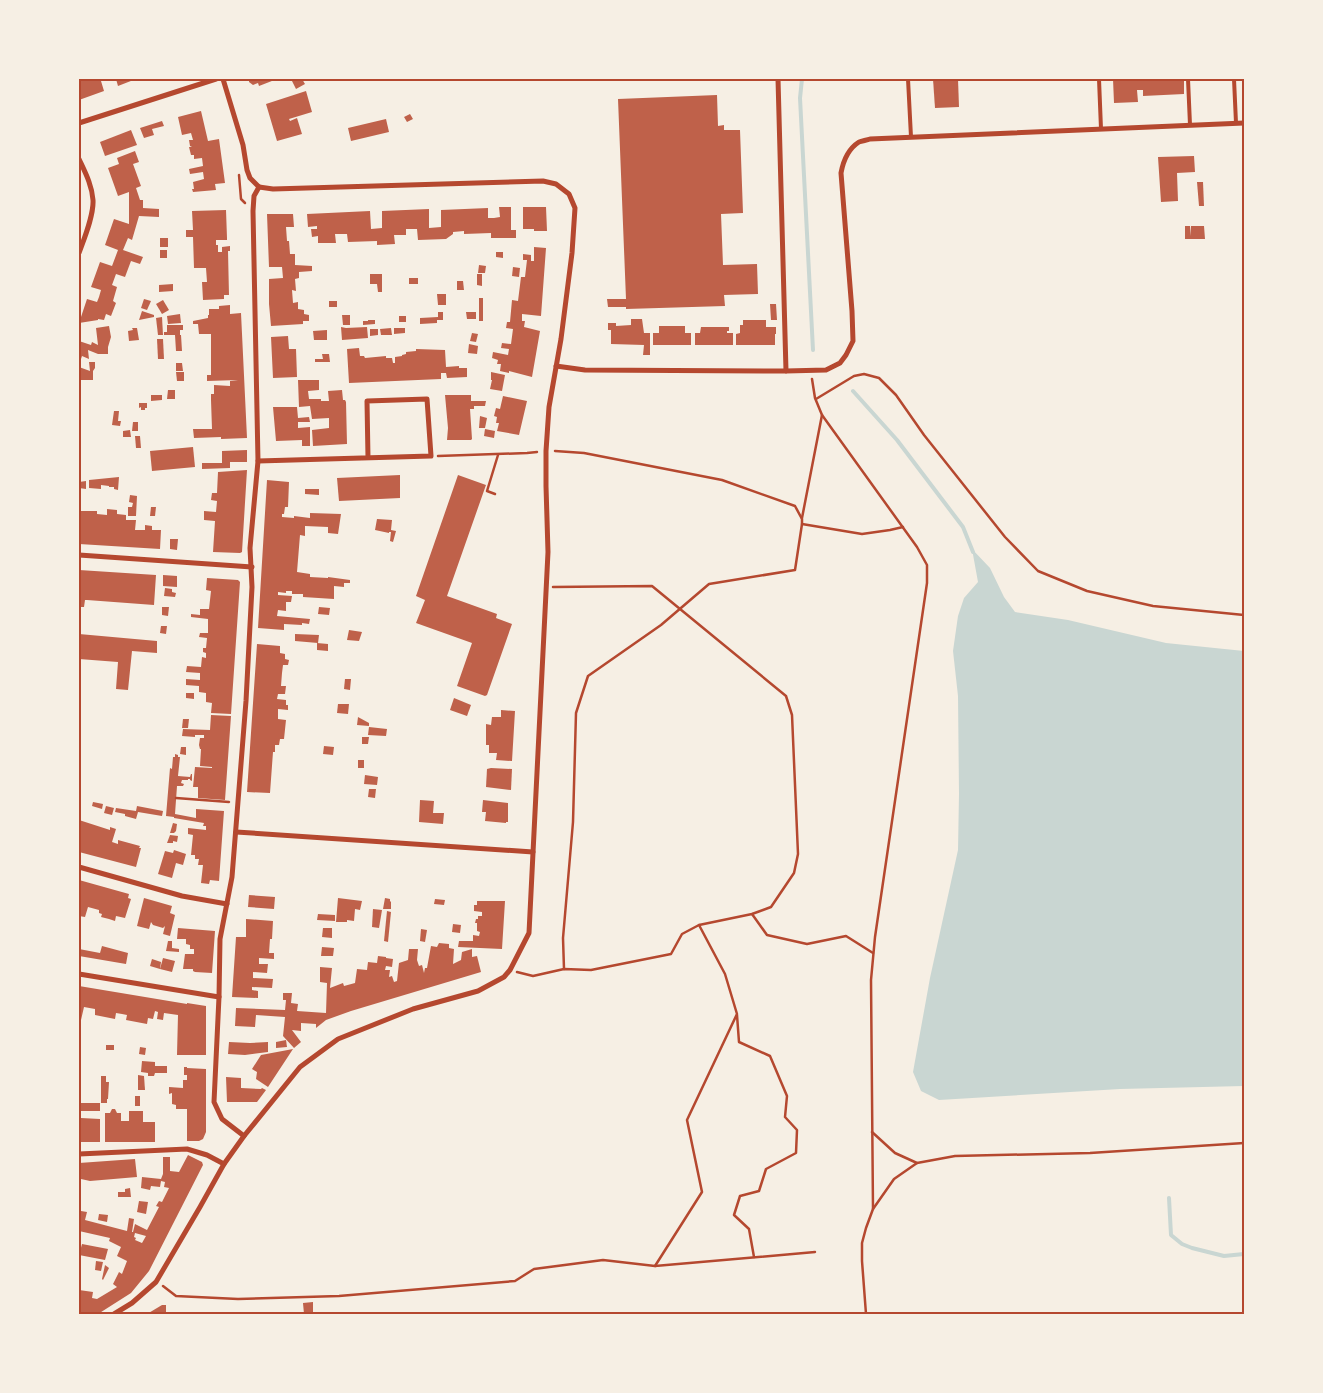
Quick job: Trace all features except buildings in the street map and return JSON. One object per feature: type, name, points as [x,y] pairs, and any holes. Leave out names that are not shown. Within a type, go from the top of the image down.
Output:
[{"type":"street","points":[[79,123],[216,79]]},
{"type":"street","points":[[114,1314],[132,1303],[156,1282],[224,1164],[244,1136],[300,1067],[338,1038],[413,1009],[478,991],[504,977],[510,970],[528,933],[547,587],[546,451],[549,407],[572,253],[575,208],[569,194],[556,184],[543,181],[273,189],[259,187],[250,178],[247,170],[243,145],[223,79]]},
{"type":"street","points":[[778,79],[786,371]]},
{"type":"street","points":[[556,366],[585,370],[811,371],[826,370],[840,363],[852,341],[852,311],[840,173],[848,153],[858,142],[870,139],[1244,122]]},
{"type":"street","points":[[1236,123],[1244,127]]},
{"type":"street","points":[[79,159],[87,177],[93,201],[90,223],[79,253]]},
{"type":"street","points":[[244,1136],[222,1119],[214,1102],[220,939],[232,877],[252,597],[250,548],[258,461],[253,211],[254,196],[259,187]]},
{"type":"street","points":[[258,461],[368,458],[431,456],[427,399],[367,402],[368,458]]},
{"type":"street","points":[[79,555],[252,566]]},
{"type":"street","points":[[236,832],[533,852]]},
{"type":"street","points":[[79,867],[182,896],[227,904]]},
{"type":"street","points":[[79,974],[219,997]]},
{"type":"street","points":[[79,1154],[187,1149],[207,1155],[224,1164]]},
{"type":"lane","points":[[908,79],[911,137]]},
{"type":"lane","points":[[1099,79],[1101,129]]},
{"type":"lane","points":[[1188,79],[1190,125]]},
{"type":"lane","points":[[1234,79],[1236,123]]},
{"type":"path","points":[[811,371],[816,399],[822,414],[917,546],[926,565],[927,583],[873,953],[871,980],[873,1209]]},
{"type":"path","points":[[816,399],[854,376],[864,374],[879,378],[896,395],[924,435],[1005,537],[1038,571],[1087,591],[1154,606],[1244,615]]},
{"type":"path","points":[[564,969],[563,938],[573,822],[576,713],[588,676],[661,625],[709,584],[795,570],[802,519],[822,414]]},
{"type":"path","points":[[431,456],[546,451],[584,453],[722,480],[795,506],[802,519]]},
{"type":"path","points":[[495,494],[486,491],[498,454]]},
{"type":"path","points":[[802,524],[862,534],[903,527]]},
{"type":"path","points":[[510,970],[533,976],[564,969],[591,970],[671,954],[682,934],[699,926],[752,914],[771,907],[794,873],[798,854],[792,715],[786,696],[652,586],[547,587]]},
{"type":"path","points":[[176,798],[238,803]]},
{"type":"path","points":[[752,914],[767,935],[806,944],[846,936],[873,953]]},
{"type":"path","points":[[699,926],[725,974],[737,1014],[739,1042],[770,1056],[787,1096],[785,1118],[797,1130],[796,1152],[766,1169],[759,1191],[740,1196],[734,1215],[749,1229],[754,1258]]},
{"type":"path","points":[[655,1266],[702,1192],[687,1120],[737,1014]]},
{"type":"path","points":[[872,1132],[895,1153],[917,1163]]},
{"type":"path","points":[[866,1314],[862,1243],[866,1228],[873,1209],[894,1178],[917,1163],[956,1156],[1090,1153],[1244,1143]]},
{"type":"path","points":[[156,1282],[176,1296],[238,1299],[339,1296],[515,1281],[534,1268],[603,1260],[655,1266],[815,1252]]},
{"type":"shaded area","points":[[972,549],[990,568],[1004,597],[1015,612],[1068,620],[1166,643],[1244,651],[1244,1086],[1120,1089],[939,1100],[921,1091],[913,1072],[930,978],[958,850],[958,696],[953,651],[958,616],[964,598],[978,582]]},
{"type":"waterway","points":[[802,79],[800,98],[813,350]]},
{"type":"waterway","points":[[853,391],[897,440],[963,527],[973,552]]},
{"type":"waterway","points":[[1169,1198],[1171,1235],[1182,1244],[1224,1256],[1244,1254]]}]
